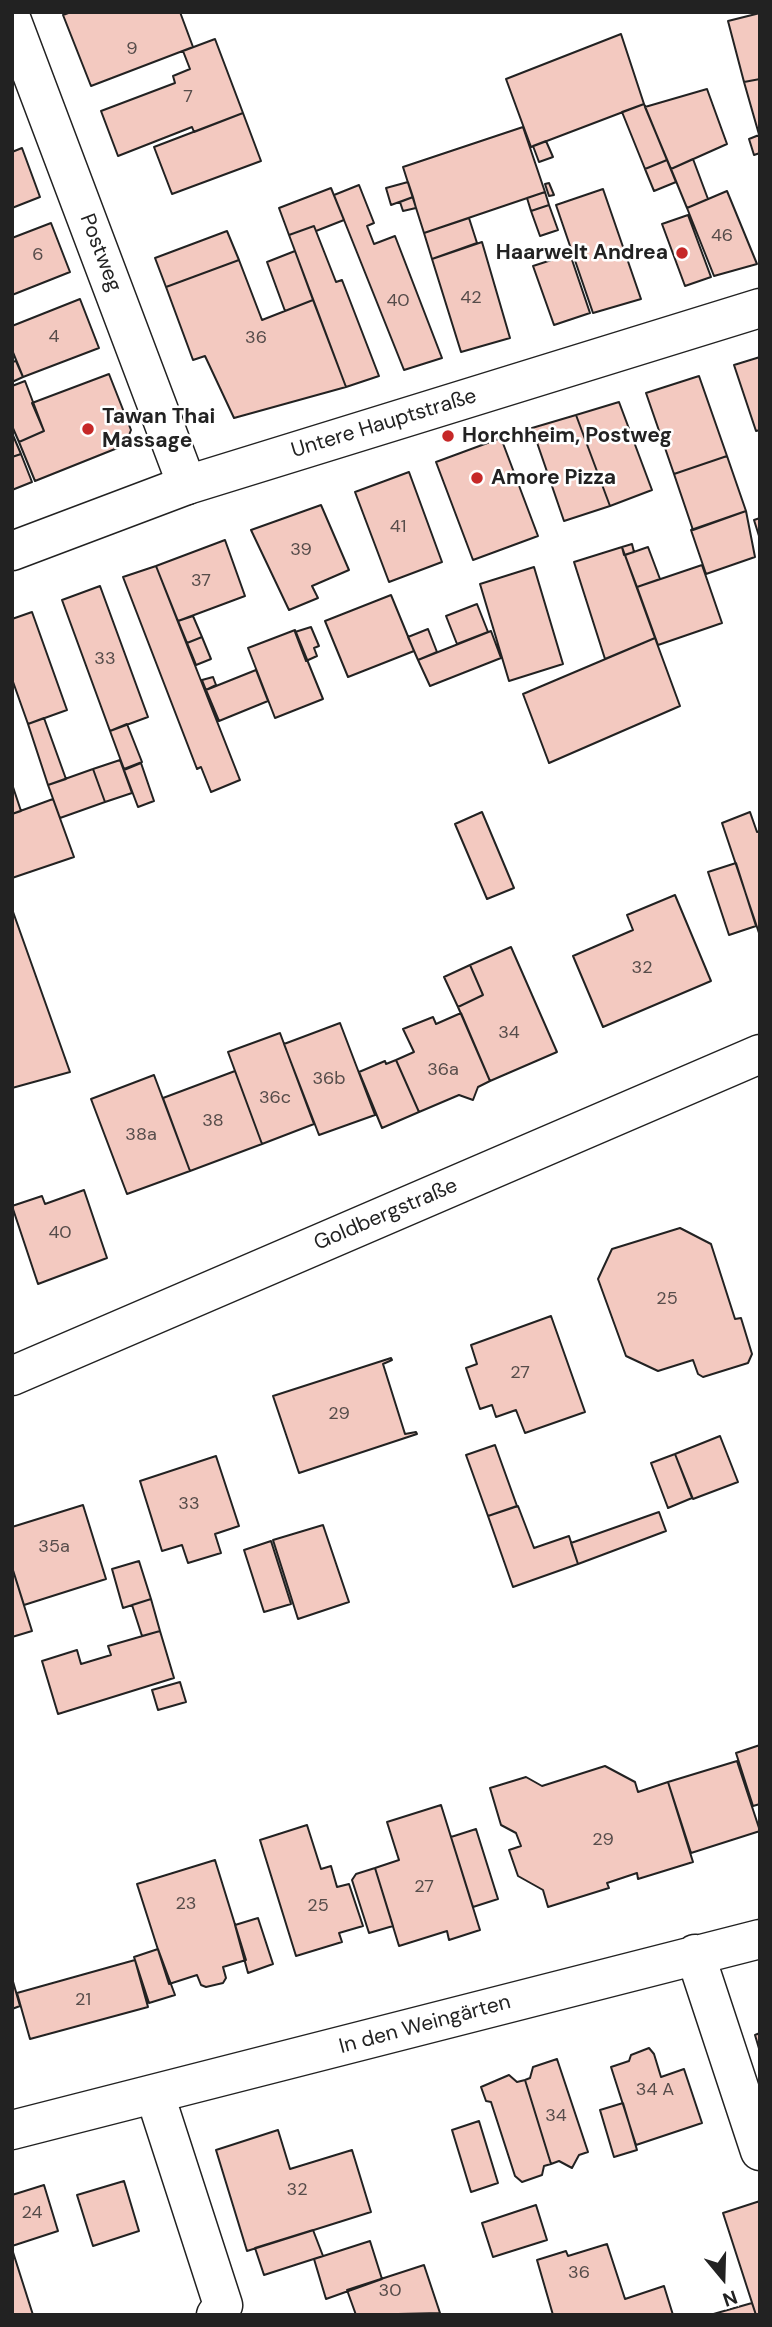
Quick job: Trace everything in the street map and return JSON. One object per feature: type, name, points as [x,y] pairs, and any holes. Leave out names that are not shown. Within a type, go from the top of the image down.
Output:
[{"type":"street","name":"Postweg","points":[[12,21],[187,485]]},
{"type":"street","name":"Untere Hauptstraße","points":[[12,551],[187,485],[760,308]]},
{"type":"street","name":"Goldbergstraße","points":[[12,1376],[760,1054]]},
{"type":"street","name":"In den Weingärten","points":[[12,2130],[760,1939]]},
{"type":"street","points":[[695,1954],[760,2151]]},
{"type":"street","points":[[155,2095],[223,2305],[216,2315]]},
{"type":"building","points":[[71,12],[180,12],[193,47],[91,86],[63,15]]},
{"type":"building","points":[[760,13],[760,79],[744,82],[728,21]]},
{"type":"building","points":[[621,34],[644,104],[531,147],[506,79]]},
{"type":"building","points":[[215,39],[243,113],[194,132],[192,127],[118,156],[101,111],[175,83],[173,76],[190,69],[183,51]]},
{"type":"building","points":[[760,79],[760,138],[744,82]]},
{"type":"building","points":[[707,89],[727,144],[671,169],[645,107]]},
{"type":"building","points":[[644,104],[667,160],[645,169],[622,112]]},
{"type":"building","points":[[243,113],[261,161],[172,194],[154,147]]},
{"type":"building","points":[[523,127],[545,192],[424,233],[403,167]]},
{"type":"building","points":[[759,135],[760,153],[754,155],[749,139]]},
{"type":"building","points":[[546,141],[553,157],[539,162],[533,146]]},
{"type":"building","points":[[22,148],[40,197],[12,208],[12,152]]},
{"type":"building","points":[[693,159],[708,199],[687,208],[671,169]]},
{"type":"building","points":[[667,160],[676,182],[654,191],[645,169]]},
{"type":"building","points":[[408,182],[413,197],[391,205],[386,188]]},
{"type":"building","points":[[549,183],[554,195],[549,196],[545,184]]},
{"type":"building","points":[[359,185],[374,223],[367,226],[374,244],[395,236],[442,358],[404,370],[334,195]]},
{"type":"building","points":[[331,188],[344,220],[316,231],[314,226],[289,235],[279,208]]},
{"type":"building","points":[[603,189],[641,299],[593,313],[556,205]]},
{"type":"building","points":[[727,191],[757,264],[714,276],[687,208]]},
{"type":"building","points":[[545,192],[549,205],[531,211],[527,198]]},
{"type":"building","points":[[413,197],[416,208],[403,211],[400,202]]},
{"type":"building","points":[[549,205],[558,230],[540,236],[531,211]]},
{"type":"building","points":[[688,215],[711,277],[685,286],[662,224]]},
{"type":"building","points":[[469,218],[477,243],[432,259],[424,233]]},
{"type":"building","points":[[51,223],[70,272],[12,295],[12,238]]},
{"type":"building","points":[[314,226],[336,282],[342,280],[379,376],[346,387],[289,235]]},
{"type":"building","points":[[227,231],[239,260],[166,287],[155,258]]},
{"type":"building","points":[[482,242],[510,338],[461,352],[432,259]]},
{"type":"building","points":[[295,251],[313,300],[285,311],[267,262]]},
{"type":"building","points":[[570,254],[590,313],[554,325],[533,266]]},
{"type":"building","points":[[239,260],[262,320],[313,300],[346,387],[234,418],[205,356],[193,360],[166,287]]},
{"type":"building","points":[[80,299],[99,348],[23,377],[12,350],[12,326]]},
{"type":"building","points":[[760,357],[760,430],[756,431],[734,365]]},
{"type":"building","points":[[16,361],[23,377],[12,382],[12,362]]},
{"type":"building","points":[[109,374],[131,430],[125,445],[35,481],[19,442],[44,431],[32,403]]},
{"type":"building","points":[[699,376],[727,456],[674,474],[646,393]]},
{"type":"building","points":[[25,381],[44,431],[19,442],[12,426],[12,386]]},
{"type":"building","points":[[619,402],[652,490],[610,506],[576,415]]},
{"type":"building","points":[[576,415],[610,506],[564,521],[532,428]]},
{"type":"building","points":[[12,433],[21,454],[12,457]]},
{"type":"building","points":[[501,438],[538,536],[473,560],[436,462]]},
{"type":"building","points":[[21,454],[32,482],[12,490],[12,457]]},
{"type":"building","points":[[727,456],[746,511],[693,530],[674,474]]},
{"type":"building","points":[[409,472],[442,562],[389,582],[355,492]]},
{"type":"building","points":[[321,505],[349,570],[312,586],[318,598],[289,610],[251,530]]},
{"type":"building","points":[[746,511],[755,557],[706,574],[691,530]]},
{"type":"building","points":[[760,518],[760,536],[759,536],[754,520]]},
{"type":"building","points":[[225,540],[245,596],[178,621],[156,566]]},
{"type":"building","points":[[632,544],[634,552],[624,555],[622,547]]},
{"type":"building","points":[[622,547],[655,638],[605,659],[574,562]]},
{"type":"building","points":[[648,547],[660,579],[637,587],[625,555]]},
{"type":"building","points":[[702,565],[722,623],[658,645],[637,587]]},
{"type":"building","points":[[156,566],[240,780],[211,792],[201,767],[197,769],[123,577]]},
{"type":"building","points":[[534,567],[563,664],[509,681],[480,584]]},
{"type":"building","points":[[100,586],[148,717],[110,731],[62,600]]},
{"type":"building","points":[[391,595],[414,651],[348,677],[325,621]]},
{"type":"building","points":[[477,604],[488,632],[457,644],[446,616]]},
{"type":"building","points":[[32,612],[67,710],[28,724],[12,679],[12,619]]},
{"type":"building","points":[[193,616],[202,637],[187,643],[178,621]]},
{"type":"building","points":[[311,627],[319,646],[314,648],[317,656],[306,661],[295,632]]},
{"type":"building","points":[[428,629],[437,652],[418,660],[408,637]]},
{"type":"building","points":[[295,630],[323,699],[275,718],[248,648]]},
{"type":"building","points":[[491,631],[501,658],[430,686],[418,660]]},
{"type":"building","points":[[202,637],[211,659],[196,665],[187,643]]},
{"type":"building","points":[[655,638],[680,706],[549,763],[523,694]]},
{"type":"building","points":[[256,670],[268,701],[219,721],[206,690]]},
{"type":"building","points":[[213,677],[216,685],[206,690],[202,680]]},
{"type":"building","points":[[44,718],[66,779],[48,785],[28,724]]},
{"type":"building","points":[[127,724],[142,762],[124,769],[110,731]]},
{"type":"building","points":[[120,760],[132,793],[105,802],[93,769]]},
{"type":"building","points":[[141,763],[154,801],[138,807],[124,770]]},
{"type":"building","points":[[93,769],[105,802],[60,818],[48,785]]},
{"type":"building","points":[[12,784],[21,811],[12,814]]},
{"type":"building","points":[[53,799],[74,857],[12,878],[12,814]]},
{"type":"building","points":[[482,812],[514,888],[487,899],[455,824]]},
{"type":"building","points":[[750,812],[757,832],[760,831],[759,933],[722,823]]},
{"type":"building","points":[[736,863],[756,926],[729,935],[708,872]]},
{"type":"building","points":[[675,895],[711,981],[603,1027],[573,956],[633,930],[627,915]]},
{"type":"building","points":[[12,909],[70,1072],[12,1088]]},
{"type":"building","points":[[511,947],[557,1052],[490,1081],[458,1007],[483,995],[470,965]]},
{"type":"building","points":[[470,965],[483,995],[458,1007],[444,977]]},
{"type":"building","points":[[461,1013],[490,1081],[478,1087],[473,1100],[459,1095],[419,1112],[396,1060],[414,1052],[403,1029],[433,1017],[436,1024]]},
{"type":"building","points":[[340,1023],[375,1115],[319,1135],[284,1044]]},
{"type":"building","points":[[280,1033],[314,1124],[262,1144],[228,1052]]},
{"type":"building","points":[[396,1060],[419,1112],[382,1128],[359,1072],[385,1061],[386,1064]]},
{"type":"building","points":[[235,1071],[262,1144],[190,1171],[163,1098]]},
{"type":"building","points":[[154,1075],[190,1171],[127,1194],[91,1099]]},
{"type":"building","points":[[84,1190],[107,1258],[38,1284],[12,1206],[42,1196],[45,1204]]},
{"type":"building","points":[[680,1228],[711,1244],[735,1319],[741,1318],[752,1354],[748,1363],[703,1377],[698,1374],[693,1360],[658,1371],[626,1356],[598,1279],[612,1249]]},
{"type":"building","points":[[551,1316],[585,1412],[525,1433],[516,1410],[496,1417],[492,1405],[480,1409],[466,1368],[477,1364],[471,1345]]},
{"type":"building","points":[[391,1358],[392,1360],[383,1364],[405,1434],[417,1434],[299,1473],[273,1396]]},
{"type":"building","points":[[720,1436],[738,1482],[693,1499],[675,1454]]},
{"type":"building","points":[[495,1445],[517,1506],[488,1516],[466,1455]]},
{"type":"building","points":[[675,1454],[692,1498],[668,1508],[651,1463]]},
{"type":"building","points":[[216,1456],[239,1526],[215,1534],[221,1553],[188,1563],[182,1545],[162,1551],[140,1481]]},
{"type":"building","points":[[83,1505],[106,1579],[24,1605],[12,1567],[12,1527]]},
{"type":"building","points":[[518,1506],[534,1548],[569,1536],[578,1564],[513,1587],[488,1516]]},
{"type":"building","points":[[659,1512],[666,1531],[578,1564],[571,1543]]},
{"type":"building","points":[[323,1525],[349,1602],[298,1619],[273,1540]]},
{"type":"building","points":[[271,1541],[291,1604],[264,1612],[244,1550]]},
{"type":"building","points":[[139,1561],[151,1599],[123,1608],[112,1569]]},
{"type":"building","points":[[12,1567],[32,1631],[12,1637]]},
{"type":"building","points":[[151,1599],[160,1631],[142,1636],[132,1605]]},
{"type":"building","points":[[160,1631],[174,1678],[58,1714],[42,1661],[77,1650],[81,1664],[111,1655],[108,1646]]},
{"type":"building","points":[[180,1682],[186,1702],[158,1710],[152,1690]]},
{"type":"building","points":[[760,1745],[760,1804],[753,1806],[736,1753]]},
{"type":"building","points":[[737,1761],[760,1831],[691,1853],[668,1782]]},
{"type":"building","points":[[605,1766],[635,1782],[638,1792],[668,1782],[693,1862],[638,1879],[637,1873],[607,1883],[609,1888],[548,1907],[543,1890],[518,1876],[509,1850],[521,1846],[516,1833],[501,1825],[490,1788],[526,1777],[542,1786]]},
{"type":"building","points":[[441,1805],[480,1930],[449,1940],[447,1931],[399,1946],[375,1868],[399,1860],[387,1822]]},
{"type":"building","points":[[307,1825],[321,1869],[331,1866],[337,1887],[349,1884],[363,1926],[339,1933],[342,1942],[296,1956],[260,1840]]},
{"type":"building","points":[[476,1829],[498,1899],[473,1907],[451,1837]]},
{"type":"building","points":[[215,1860],[246,1960],[223,1967],[226,1978],[223,1983],[206,1987],[201,1985],[197,1975],[169,1984],[137,1884]]},
{"type":"building","points":[[375,1868],[393,1926],[369,1933],[352,1880],[356,1874]]},
{"type":"building","points":[[258,1918],[273,1964],[248,1973],[235,1925]]},
{"type":"building","points":[[158,1949],[175,1995],[149,2003],[134,1957]]},
{"type":"building","points":[[135,1960],[148,2007],[30,2039],[17,1993]]},
{"type":"building","points":[[12,1978],[20,2006],[12,2009]]},
{"type":"building","points":[[760,2033],[760,2052],[755,2035]]},
{"type":"building","points":[[649,2048],[654,2054],[661,2077],[684,2069],[702,2123],[636,2145],[611,2067],[629,2061],[631,2055]]},
{"type":"building","points":[[557,2059],[588,2152],[579,2155],[572,2168],[559,2161],[551,2164],[525,2080],[530,2078],[533,2067]]},
{"type":"building","points":[[509,2075],[517,2082],[525,2080],[551,2164],[544,2166],[542,2175],[522,2182],[515,2176],[491,2102],[486,2101],[481,2087]]},
{"type":"building","points":[[623,2103],[637,2150],[614,2157],[600,2110]]},
{"type":"building","points":[[479,2121],[498,2183],[471,2192],[452,2130]]},
{"type":"building","points":[[278,2130],[290,2169],[352,2150],[371,2212],[247,2251],[216,2150]]},
{"type":"building","points":[[124,2181],[139,2231],[93,2246],[77,2195]]},
{"type":"building","points":[[44,2185],[58,2231],[12,2246],[12,2195]]},
{"type":"building","points":[[760,2201],[760,2315],[756,2315],[723,2213]]},
{"type":"building","points":[[536,2205],[547,2240],[493,2257],[482,2223]]},
{"type":"building","points":[[313,2230],[323,2256],[264,2275],[255,2248]]},
{"type":"building","points":[[370,2241],[382,2279],[326,2299],[314,2259]]},
{"type":"building","points":[[607,2244],[625,2299],[664,2286],[673,2315],[553,2315],[537,2260],[566,2251],[568,2256]]},
{"type":"building","points":[[12,2249],[33,2315],[12,2315]]},
{"type":"building","points":[[424,2265],[440,2313],[356,2315],[347,2290]]},
{"type":"building","points":[[752,2303],[756,2315],[710,2315]]},
{"type":"place","name":"Haarwelt Andrea","points":[[682,253]]},
{"type":"place","name":"Tawan Thai Massage","points":[[88,429]]},
{"type":"place","name":"Horchheim, Postweg","points":[[448,436]]},
{"type":"place","name":"Amore Pizza","points":[[477,478]]}]
